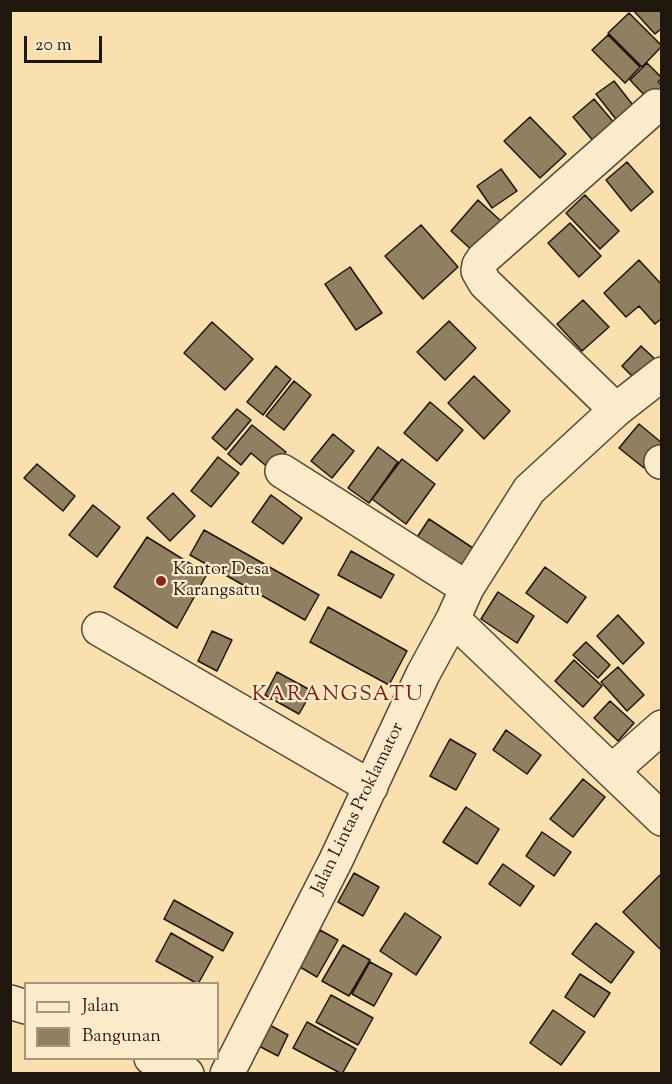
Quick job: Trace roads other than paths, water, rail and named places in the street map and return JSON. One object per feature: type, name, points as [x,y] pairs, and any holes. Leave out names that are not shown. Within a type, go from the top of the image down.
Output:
[{"type":"street","points":[[616,410],[485,283],[478,271],[483,258],[656,106],[662,107]]},
{"type":"street","name":"Jalan Lintas Proklamator","points":[[229,1069],[336,860],[423,674],[467,588],[536,482],[616,410],[662,374]]},
{"type":"street","points":[[282,471],[467,588]]},
{"type":"street","points":[[453,619],[662,819]]},
{"type":"street","points":[[99,629],[371,787]]},
{"type":"street","points":[[612,771],[662,728]]},
{"type":"street","points":[[153,1060],[187,1074]]},
{"type":"place","name":"Kantor Desa Karangsatu","points":[[161,581]]},
{"type":"district","name":"KARANGSATU","points":[[338,696]]}]
